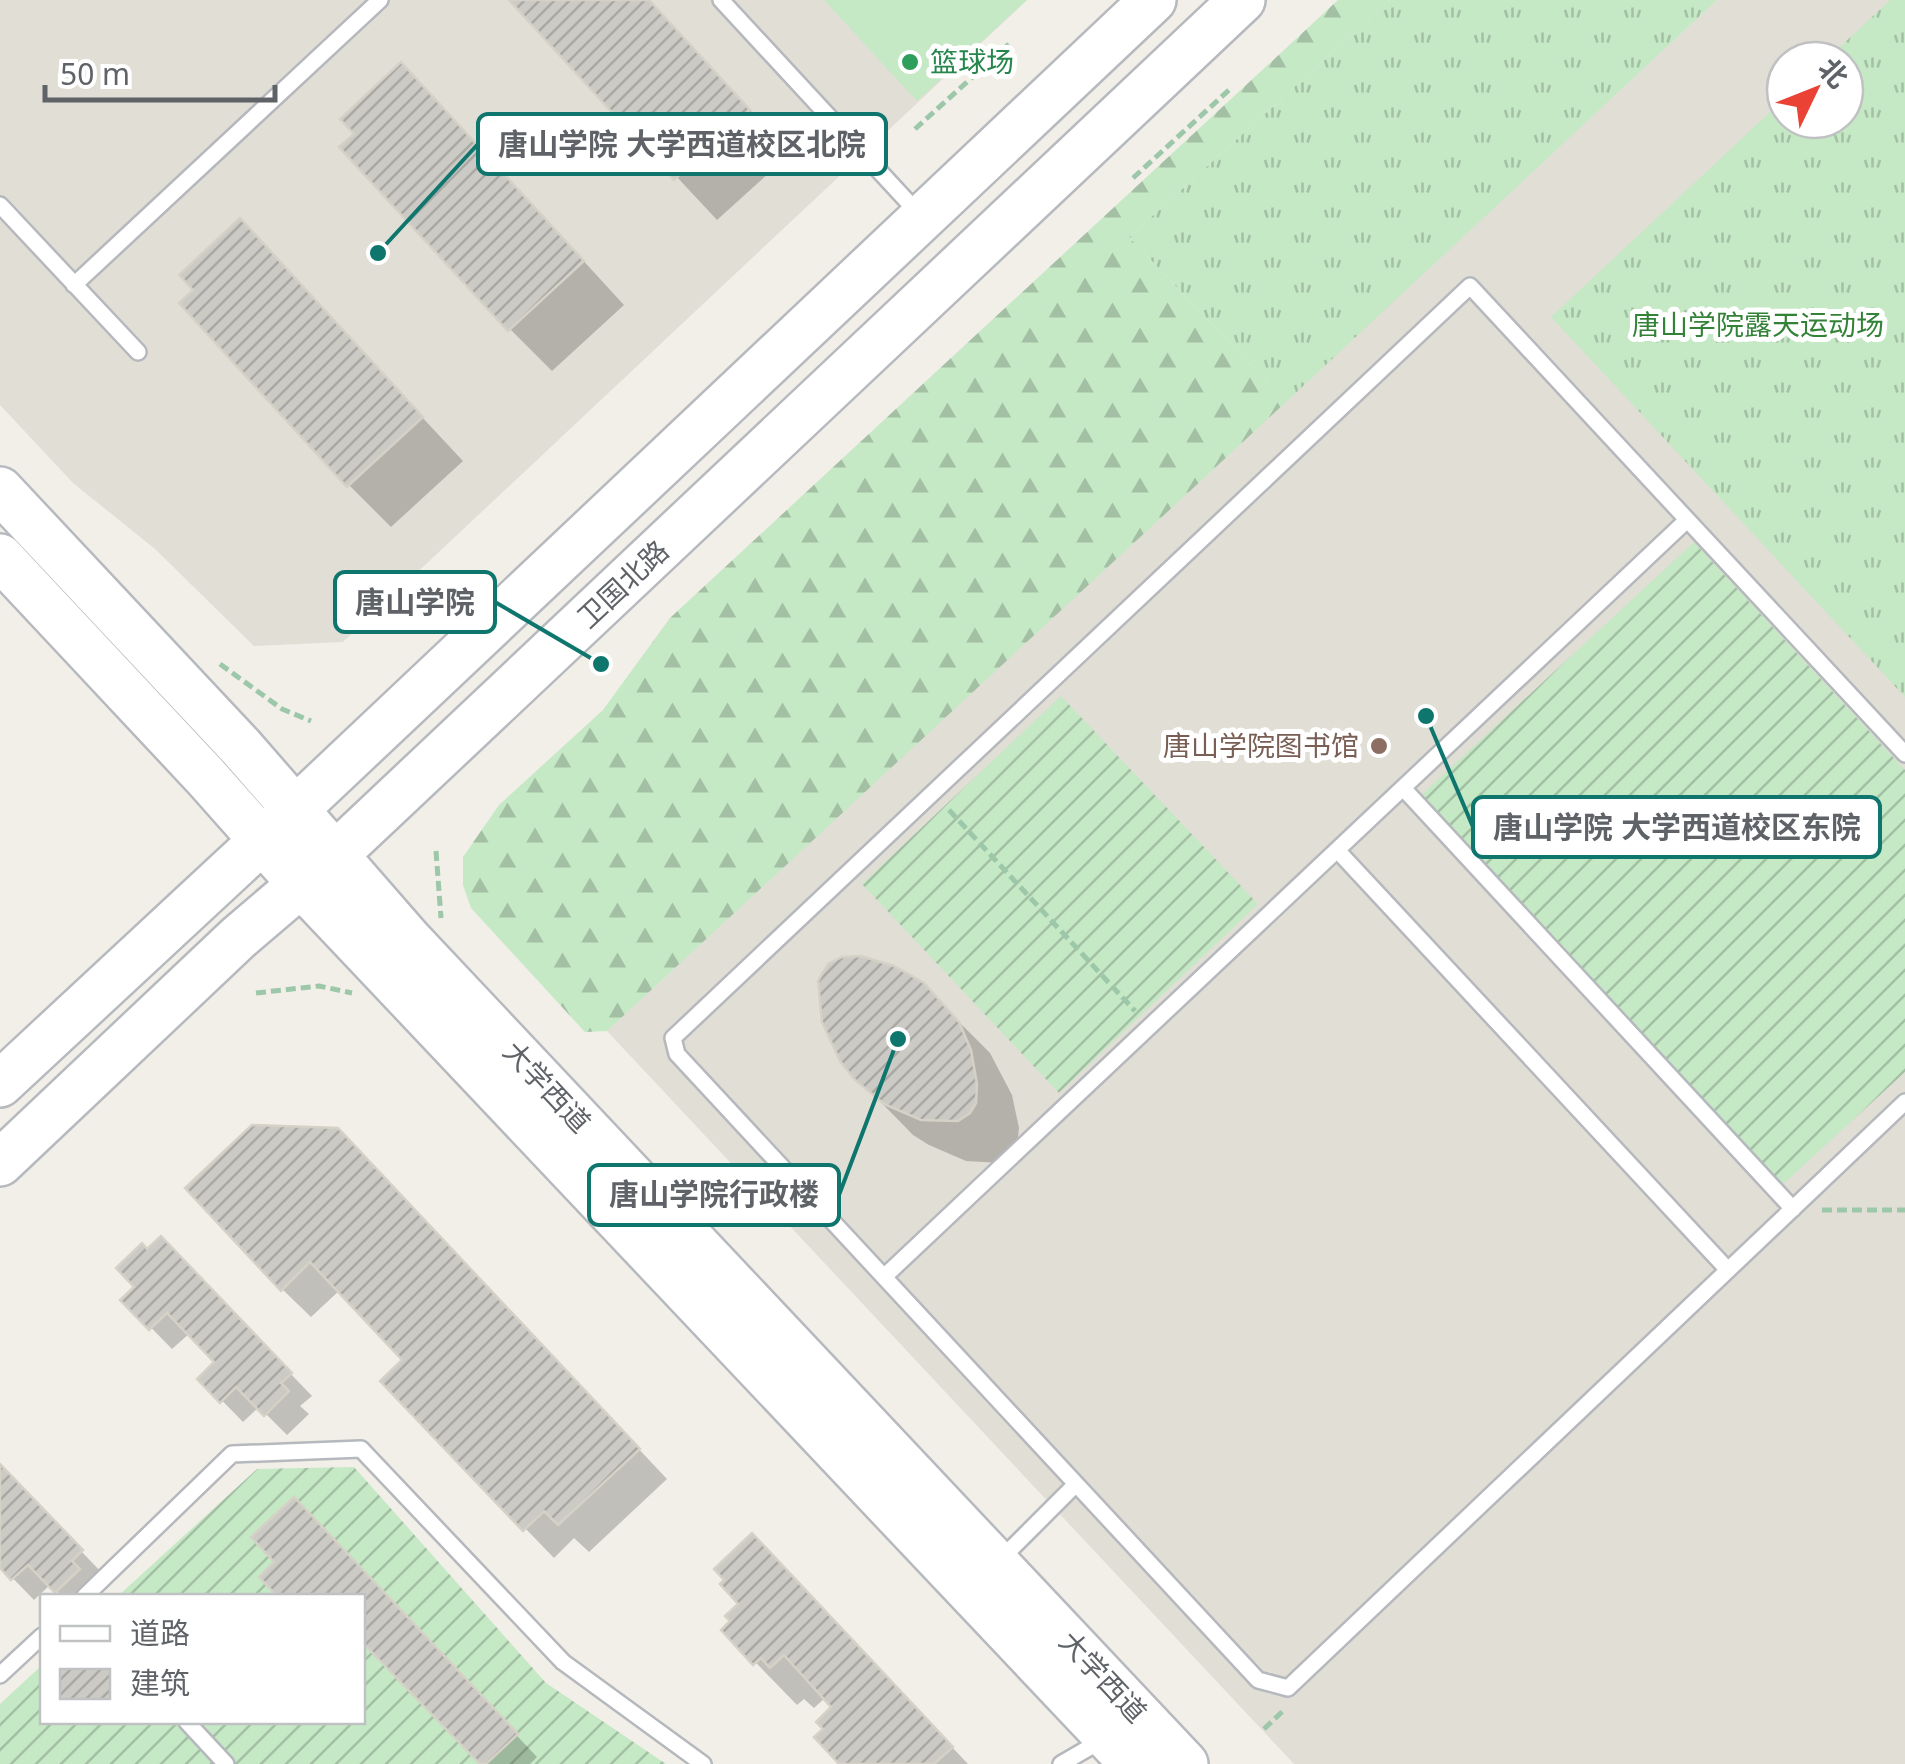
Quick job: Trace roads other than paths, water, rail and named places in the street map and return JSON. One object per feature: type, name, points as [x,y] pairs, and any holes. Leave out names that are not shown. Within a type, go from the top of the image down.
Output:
[{"type":"main road","points":[[0,1084],[1153,0]]},
{"type":"main road","name":"卫国北路","points":[[0,1163],[1242,0]]},
{"type":"main road","name":"大学西道","points":[[0,490],[295,810],[317,870],[1109,1755]]},
{"type":"main road","name":"大学西道","points":[[0,557],[261,840],[317,870],[410,941],[1185,1764]]},
{"type":"lane","points":[[74,286],[380,0]]},
{"type":"lane","points":[[721,0],[922,217]]},
{"type":"lane","points":[[0,205],[138,352]]},
{"type":"lane","points":[[1905,754],[1470,286],[673,1038],[677,1054],[1258,1680],[1288,1688],[1905,1102]]},
{"type":"lane","points":[[885,1276],[1687,520]]},
{"type":"lane","points":[[1402,788],[1792,1209]]},
{"type":"lane","points":[[1337,850],[1728,1270]]},
{"type":"lane","points":[[87,1594],[232,1454],[361,1449],[563,1662],[703,1764]]},
{"type":"lane","points":[[996,1563],[1076,1484]]},
{"type":"lane","points":[[0,1675],[40,1638]]},
{"type":"lane","points":[[188,1724],[226,1764]]},
{"type":"lane","points":[[1062,1764],[1109,1755]]},
{"type":"place","name":"篮球场","points":[[910,62]]},
{"type":"place","name":"唐山学院 大学西道校区北院","points":[[378,253]]},
{"type":"place","name":"唐山学院","points":[[601,664]]},
{"type":"place","name":"唐山学院 大学西道校区东院","points":[[1426,716]]},
{"type":"place","name":"唐山学院图书馆","points":[[1379,746]]},
{"type":"place","name":"唐山学院行政楼","points":[[898,1039]]},
{"type":"park label","name":"唐山学院露天运动场","points":[[1758,325]]}]
